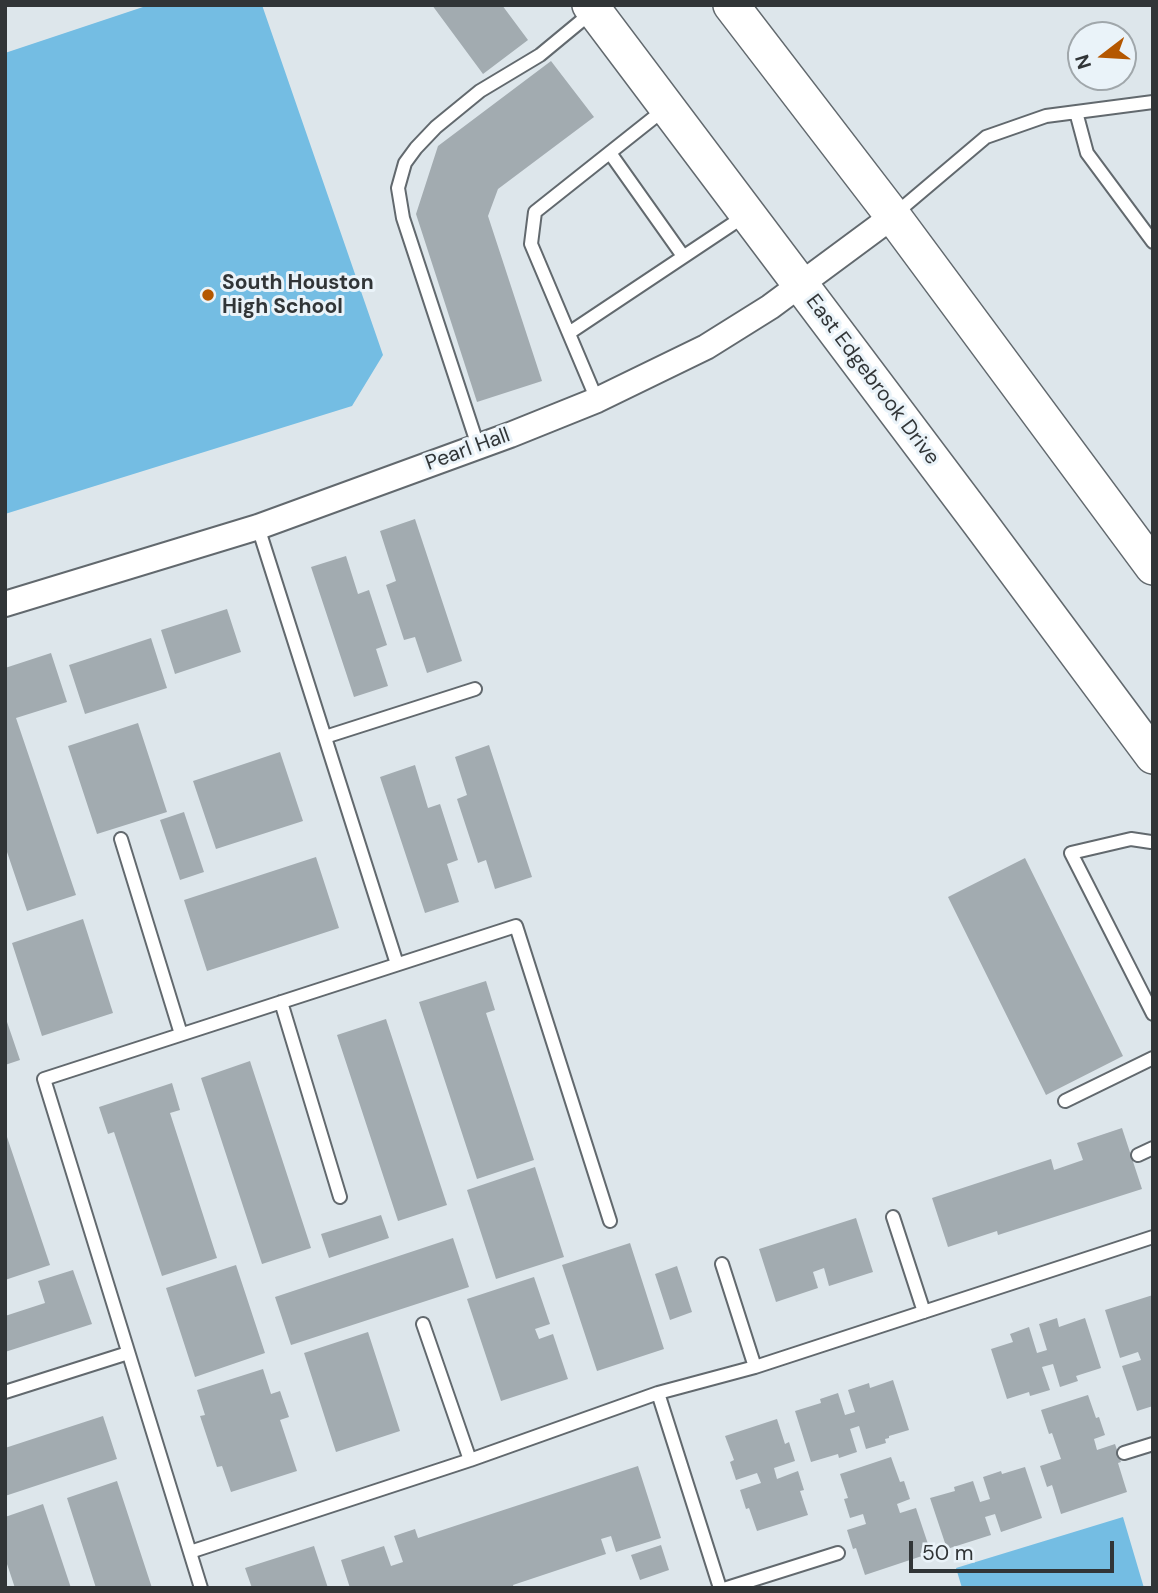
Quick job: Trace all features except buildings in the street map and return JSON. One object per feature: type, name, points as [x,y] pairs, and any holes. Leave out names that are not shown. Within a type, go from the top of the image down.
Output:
[{"type":"main road","points":[[731,5],[893,216],[1153,567]]},
{"type":"main road","name":"East Edgebrook Drive","points":[[592,8],[980,523],[1147,738]]},
{"type":"street","name":"Pearl Hall","points":[[5,604],[258,527],[597,400],[706,347],[770,307],[893,216]]},
{"type":"lane","points":[[478,446],[403,218],[398,188],[404,163],[436,127],[480,91],[540,55],[592,8]]},
{"type":"lane","points":[[893,216],[986,137],[1046,116],[1153,102]]},
{"type":"lane","points":[[597,400],[531,244],[535,212],[667,108]]},
{"type":"lane","points":[[1076,112],[1087,153],[1153,242]]},
{"type":"lane","points":[[610,153],[683,256]]},
{"type":"lane","points":[[569,333],[747,214]]},
{"type":"lane","points":[[258,527],[397,964]]},
{"type":"lane","points":[[325,737],[475,689]]},
{"type":"lane","points":[[121,839],[181,1034]]},
{"type":"lane","points":[[1152,843],[1130,839],[1071,853],[1153,1014]]},
{"type":"lane","points":[[201,1588],[44,1079],[516,926],[610,1221]]},
{"type":"lane","points":[[281,1002],[340,1197]]},
{"type":"lane","points":[[1065,1101],[1153,1058]]},
{"type":"lane","points":[[1138,1155],[1153,1148]]},
{"type":"lane","points":[[893,1217],[924,1312]]},
{"type":"lane","points":[[190,1552],[470,1461],[658,1393],[755,1367],[1153,1237]]},
{"type":"lane","points":[[722,1264],[755,1367]]},
{"type":"lane","points":[[423,1324],[470,1461]]},
{"type":"lane","points":[[5,1392],[128,1353]]},
{"type":"lane","points":[[658,1393],[720,1588]]},
{"type":"lane","points":[[1124,1453],[1153,1444]]},
{"type":"lane","points":[[727,1588],[838,1553]]},
{"type":"shaded area","name":"South Houston High School","points":[[149,5],[262,5],[383,355],[352,406],[5,514],[5,53]]},
{"type":"shaded area","points":[[1123,1517],[1144,1588],[962,1588],[956,1568]]},
{"type":"place","name":"South Houston High School","points":[[208,295]]}]
